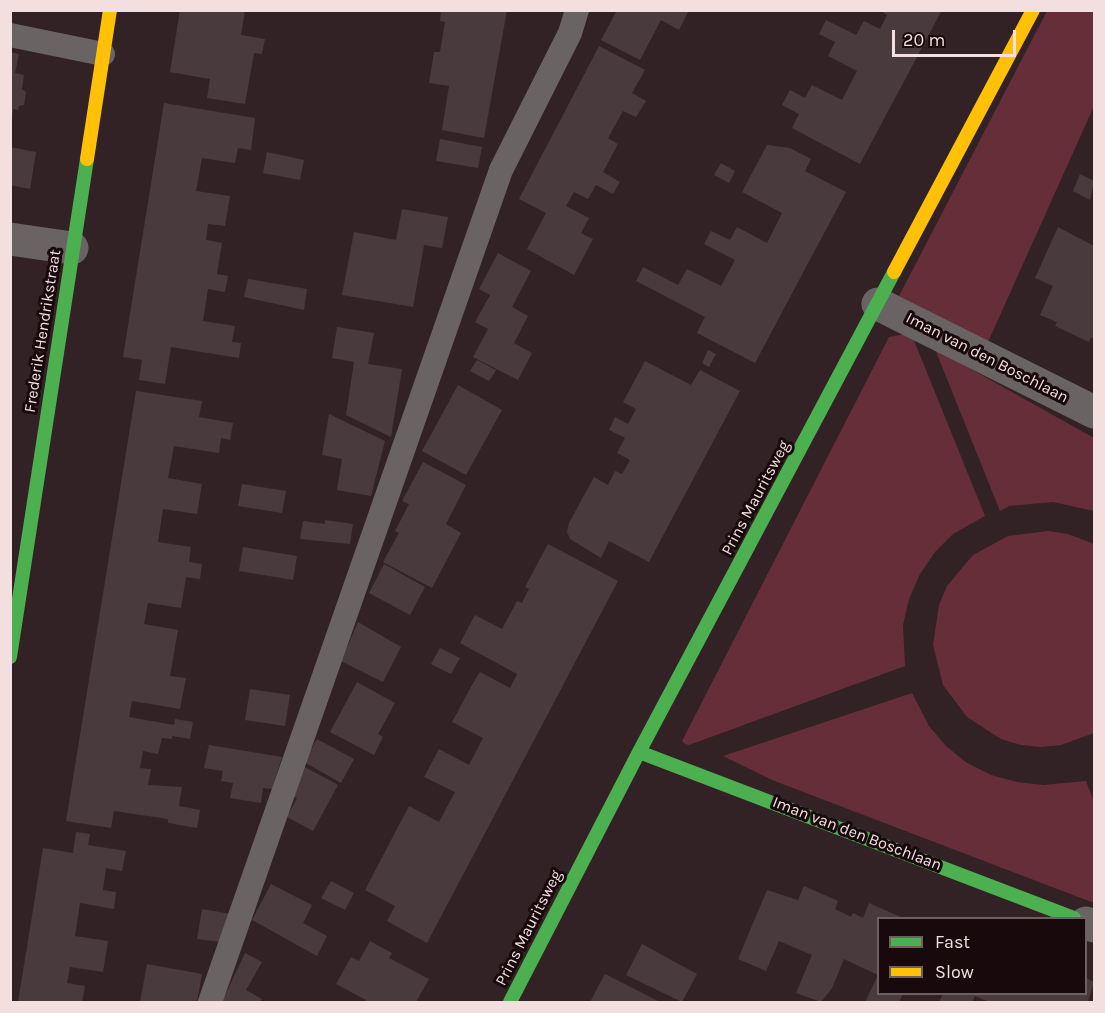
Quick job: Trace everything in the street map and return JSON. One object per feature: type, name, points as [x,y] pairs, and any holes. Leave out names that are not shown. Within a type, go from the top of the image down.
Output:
[{"type":"street","name":"Frederik Hendrikstraat","points":[[10,657],[110,10]]},
{"type":"street","name":"Prins Mauritsweg","points":[[510,1002],[639,752],[1033,10]]},
{"type":"street","points":[[10,239],[72,248]]},
{"type":"street","name":"Iman van den Boschlaan","points":[[878,304],[1095,412]]},
{"type":"street","name":"Iman van den Boschlaan","points":[[639,752],[1071,917]]},
{"type":"lane","points":[[210,1002],[501,170],[570,33],[577,10]]},
{"type":"lane","points":[[10,35],[104,54]]},
{"type":"shaded area","points":[[1047,11],[1094,11],[1094,106],[988,342],[899,296]]},
{"type":"shaded area","points":[[911,333],[985,516],[953,534],[935,552],[920,574],[909,599],[903,625],[905,666],[689,745],[685,744],[682,741],[889,337]]},
{"type":"shaded area","points":[[935,349],[1094,438],[1094,511],[1053,502],[1009,506],[1000,511]]},
{"type":"shaded area","points":[[1048,531],[1068,534],[1094,544],[1094,733],[1061,745],[1041,747],[1021,745],[1001,739],[967,717],[943,685],[933,645],[939,605],[947,586],[973,555],[1008,536]]},
{"type":"shaded area","points":[[912,693],[929,726],[946,746],[967,763],[991,775],[1017,782],[1043,785],[1086,781],[1094,802],[1094,903],[772,780],[723,756]]},
{"type":"building","points":[[180,10],[245,10],[241,35],[265,39],[262,54],[254,53],[245,104],[207,98],[210,79],[170,72]]},
{"type":"building","points":[[441,10],[507,10],[484,138],[442,130],[449,86],[429,83],[434,52],[440,52],[445,22],[440,21]]},
{"type":"building","points":[[617,10],[689,10],[679,30],[661,20],[640,60],[601,40]]},
{"type":"building","points":[[879,10],[942,10],[860,164],[792,128],[799,114],[782,105],[790,90],[805,98],[812,85],[842,100],[857,71],[828,56],[835,42],[819,34],[826,20],[856,35],[864,21],[880,29],[887,15]]},
{"type":"building","points":[[599,46],[645,70],[632,93],[646,101],[636,117],[623,111],[608,138],[618,144],[603,172],[620,182],[613,194],[596,185],[588,199],[574,192],[566,206],[589,218],[581,233],[593,239],[574,275],[527,249],[546,213],[519,199]]},
{"type":"building","points":[[10,52],[19,54],[15,73],[24,75],[22,89],[26,92],[24,105],[19,106],[18,110],[13,109],[12,121]]},
{"type":"building","points":[[164,103],[255,118],[251,150],[238,148],[235,163],[202,158],[196,191],[230,196],[225,226],[208,224],[206,240],[222,243],[217,274],[228,276],[225,292],[208,289],[203,321],[235,326],[232,342],[241,343],[239,358],[171,347],[165,384],[139,380],[142,360],[123,357]]},
{"type":"building","points":[[440,139],[482,147],[478,168],[436,161]]},
{"type":"building","points":[[767,145],[790,148],[811,159],[805,171],[846,192],[755,363],[697,333],[705,317],[636,281],[643,267],[678,285],[687,269],[721,286],[735,260],[704,244],[711,231],[730,240],[737,227],[767,243],[782,213],[742,192]]},
{"type":"building","points":[[10,147],[36,152],[30,189],[10,185]]},
{"type":"building","points":[[267,152],[304,160],[300,180],[263,173]]},
{"type":"building","points":[[721,163],[735,171],[729,183],[714,175]]},
{"type":"building","points":[[1080,174],[1094,181],[1090,200],[1073,191]]},
{"type":"building","points":[[402,209],[448,217],[442,248],[424,245],[413,307],[342,295],[354,232],[396,240]]},
{"type":"building","points":[[1058,227],[1094,246],[1094,339],[1091,337],[1089,342],[1055,326],[1057,322],[1040,315],[1053,286],[1035,278]]},
{"type":"building","points":[[498,253],[531,271],[512,307],[528,316],[514,343],[532,353],[518,380],[473,357],[488,329],[475,322],[490,295],[479,289]]},
{"type":"building","points":[[248,279],[307,289],[304,310],[244,297]]},
{"type":"building","points":[[337,327],[374,333],[368,364],[402,369],[391,437],[346,415],[354,362],[332,358]]},
{"type":"building","points":[[708,350],[716,354],[709,367],[702,363]]},
{"type":"building","points":[[477,360],[496,370],[489,381],[470,371]]},
{"type":"building","points":[[645,361],[691,385],[700,370],[740,391],[649,562],[609,541],[601,558],[570,539],[567,532],[569,523],[594,477],[608,485],[615,471],[622,474],[630,460],[617,453],[625,438],[609,430],[615,417],[628,424],[636,409],[623,402]]},
{"type":"building","points":[[458,385],[502,410],[466,475],[422,451]]},
{"type":"building","points":[[136,391],[202,401],[199,417],[233,423],[230,440],[221,438],[219,453],[174,446],[168,478],[202,484],[197,514],[163,509],[158,542],[191,547],[189,562],[202,564],[200,579],[186,577],[181,608],[148,603],[144,624],[178,630],[170,676],[186,678],[180,709],[132,701],[129,717],[174,725],[175,719],[193,722],[190,739],[172,736],[172,739],[162,738],[158,754],[143,751],[140,768],[151,769],[148,785],[182,787],[179,806],[200,810],[197,828],[168,823],[168,819],[114,811],[111,828],[66,821]]},
{"type":"building","points":[[329,414],[385,441],[371,496],[337,490],[342,459],[322,455]]},
{"type":"building","points":[[423,462],[466,485],[446,524],[461,533],[432,588],[383,562],[399,533],[395,531],[409,504],[402,501]]},
{"type":"building","points":[[242,484],[286,491],[282,513],[238,506]]},
{"type":"building","points":[[325,520],[353,524],[350,544],[300,539],[303,521],[325,524]]},
{"type":"building","points":[[548,544],[618,581],[427,943],[387,921],[395,906],[365,890],[409,806],[439,822],[455,792],[424,777],[439,749],[469,765],[483,738],[452,722],[480,672],[510,688],[517,674],[460,643],[475,615],[502,629],[517,601],[522,603],[529,589],[525,587]]},
{"type":"building","points":[[243,547],[297,556],[293,580],[239,571]]},
{"type":"building","points":[[384,564],[425,587],[410,615],[369,593]]},
{"type":"building","points":[[358,622],[401,647],[383,682],[341,661]]},
{"type":"building","points":[[440,648],[460,658],[451,674],[431,664]]},
{"type":"building","points":[[357,682],[395,703],[378,734],[383,737],[374,755],[330,732]]},
{"type":"building","points":[[250,689],[290,695],[285,726],[245,720]]},
{"type":"building","points":[[317,739],[354,759],[341,783],[304,762]]},
{"type":"building","points":[[209,745],[282,757],[272,789],[263,788],[261,803],[230,798],[233,783],[221,781],[223,771],[204,768]]},
{"type":"building","points":[[303,766],[338,785],[313,831],[287,817],[297,798],[292,795]]},
{"type":"building","points":[[76,832],[90,834],[88,845],[126,851],[122,871],[106,868],[103,890],[116,892],[114,909],[80,903],[75,936],[108,941],[103,972],[70,967],[67,983],[85,986],[82,1002],[18,1002],[43,848],[73,853]]},
{"type":"building","points":[[331,881],[354,893],[345,910],[321,898]]},
{"type":"building","points":[[271,884],[312,905],[303,923],[327,936],[317,956],[252,920]]},
{"type":"building","points":[[804,886],[838,901],[835,909],[851,917],[853,913],[863,918],[869,903],[901,917],[877,917],[877,975],[844,959],[832,988],[821,1002],[796,993],[812,955],[779,941],[766,971],[738,959],[767,890],[798,900]]},
{"type":"building","points":[[202,909],[231,914],[221,942],[197,939]]},
{"type":"building","points":[[370,941],[392,953],[389,958],[429,979],[416,1002],[365,1002],[366,1000],[336,984],[351,957],[359,961]]},
{"type":"building","points":[[642,944],[697,974],[682,1002],[626,975]]},
{"type":"building","points":[[245,953],[262,962],[246,990],[262,999],[260,1002],[222,1002]]},
{"type":"building","points":[[147,964],[202,974],[197,1002],[140,1002]]},
{"type":"building","points":[[605,974],[660,1002],[590,1002]]},
{"type":"building","points":[[877,977],[877,995],[902,995],[899,1002],[865,1002]]},
{"type":"building","points":[[1087,978],[1094,982],[1088,1002],[989,1002],[975,996],[972,1002],[939,1002],[942,995],[1087,995]]},
{"type":"traffic: fast","points":[[10,657],[87,159]]},
{"type":"traffic: fast","points":[[510,1002],[639,752],[894,272]]},
{"type":"traffic: fast","points":[[639,752],[1071,917]]},
{"type":"traffic: slow","points":[[87,159],[110,10]]},
{"type":"traffic: slow","points":[[894,272],[1033,10]]}]
